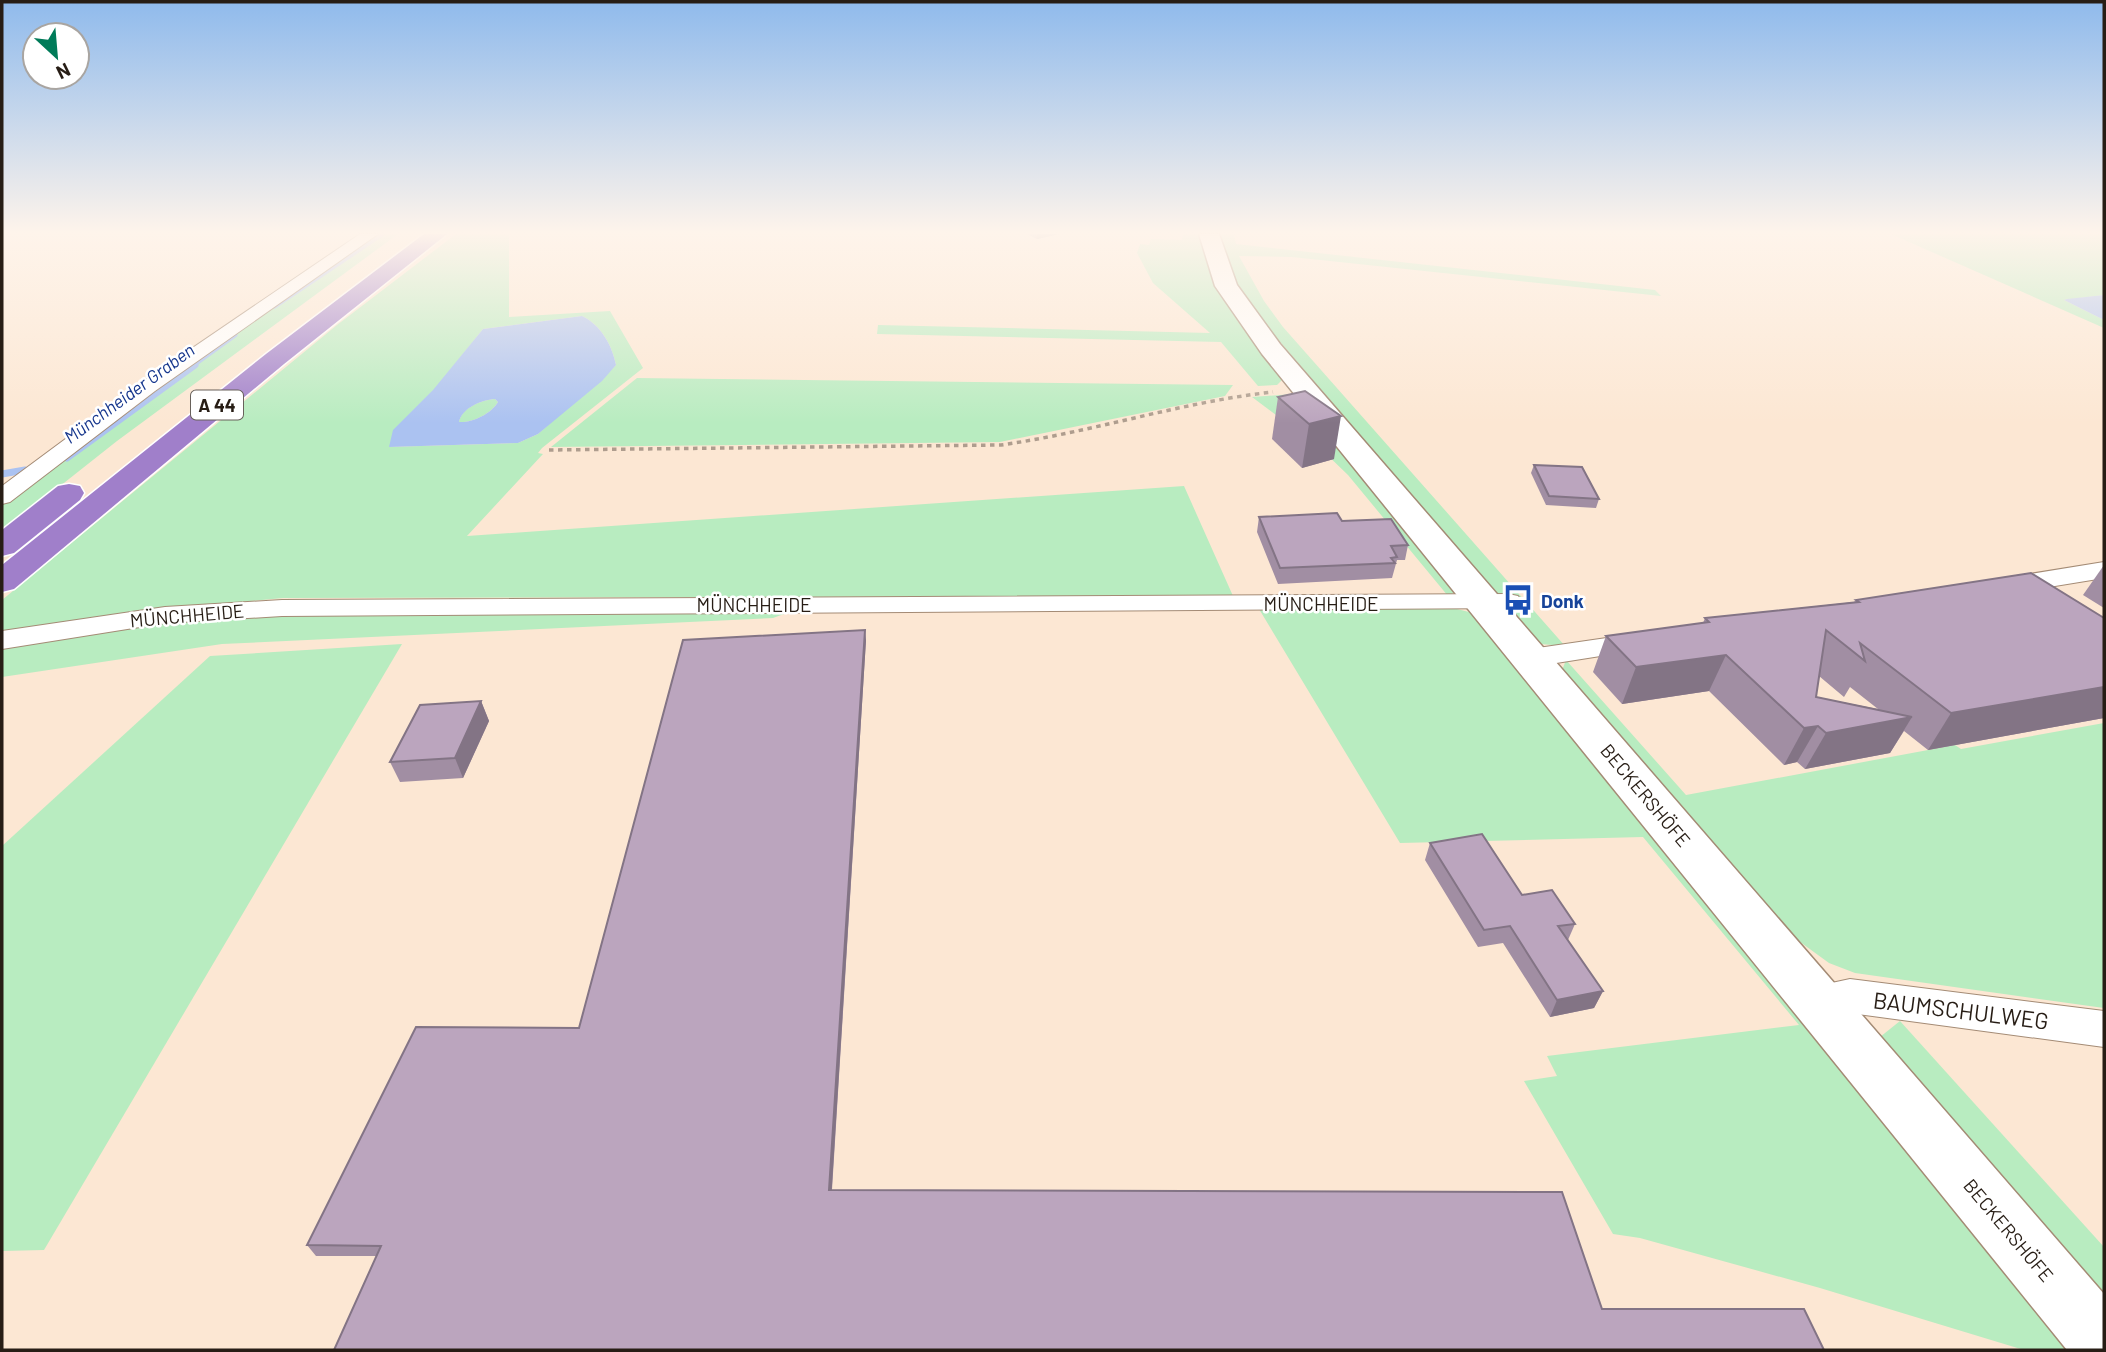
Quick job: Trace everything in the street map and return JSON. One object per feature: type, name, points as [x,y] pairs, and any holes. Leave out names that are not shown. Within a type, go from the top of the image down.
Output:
[{"type":"highway","name":"A 44","points":[[111,460],[327,297]]},
{"type":"highway","name":"A 44","points":[[2,582],[264,367],[355,297]]},
{"type":"highway","points":[[2,546],[89,477]]},
{"type":"street","points":[[2,496],[148,387],[278,297]]},
{"type":"street","name":"BECKERSHÖFE","points":[[1234,297],[1305,391],[1495,602],[1531,658],[2104,1344]]},
{"type":"street","points":[[2036,609],[1988,589],[2104,570]]},
{"type":"street","name":"MÜNCHHEIDE","points":[[8,639],[176,614],[282,608],[1495,602]]},
{"type":"street","points":[[1531,658],[1662,638]]},
{"type":"street","name":"BAUMSCHULWEG","points":[[1818,1001],[1850,996],[2104,1029]]},
{"type":"path","points":[[549,450],[1001,445],[1043,439],[1232,397],[1305,391]]},
{"type":"green space","points":[[284,297],[312,297],[117,441],[2,532],[2,503]]},
{"type":"green space","points":[[373,297],[509,297],[509,317],[610,311],[643,368],[542,448],[538,453],[543,454],[467,536],[1184,486],[1233,596],[283,598],[173,608],[35,641],[185,620],[279,612],[795,610],[773,618],[222,644],[2,677],[2,600]],"holes":[[[582,316],[605,336],[616,365],[538,434],[518,443],[389,447],[483,329]]]},
{"type":"green space","points":[[1169,297],[1223,297],[1283,379],[1277,385],[1258,386],[1221,342],[877,334],[878,325],[1210,333]]},
{"type":"green space","points":[[1243,297],[1262,297],[1283,327],[1565,646],[1540,644]]},
{"type":"green space","points":[[2034,297],[2087,297],[2064,300],[2104,320],[2104,328]]},
{"type":"green space","points":[[637,378],[1233,385],[1225,396],[1000,442],[551,447]]},
{"type":"green space","points":[[1293,394],[1304,401],[1455,592],[1448,596],[1348,475],[1319,447],[1252,397]]},
{"type":"green space","points":[[495,399],[498,402],[486,414],[470,421],[459,422],[463,413],[472,406]]},
{"type":"green space","points":[[1259,609],[1457,609],[1481,615],[2092,1350],[2024,1350],[1820,1288],[1640,1238],[1613,1234],[1524,1081],[1557,1076],[1547,1056],[1799,1025],[1643,837],[1400,843]]},
{"type":"green space","points":[[402,644],[44,1250],[2,1251],[2,846],[210,656]]},
{"type":"green space","points":[[1566,660],[1686,795],[1955,745],[1961,749],[2104,723],[2104,1008],[1855,973],[1829,963],[1785,931],[1561,673]]},
{"type":"green space","points":[[1900,1021],[2104,1247],[2104,1308],[1885,1050],[1880,1037]]},
{"type":"water","points":[[2104,297],[2104,320],[2064,300]]},
{"type":"water","points":[[582,316],[605,336],[616,365],[602,381],[538,434],[518,443],[389,447],[393,430],[433,390],[483,329]],"holes":[[[495,399],[498,402],[481,417],[459,422],[464,413],[478,403]]]},
{"type":"building","points":[[1305,391],[1341,416],[1309,424],[1278,397]]},
{"type":"building","points":[[1534,465],[1582,467],[1599,499],[1549,496]]},
{"type":"building","points":[[1337,513],[1342,521],[1391,519],[1408,545],[1391,546],[1397,557],[1391,558],[1395,563],[1280,568],[1259,517]]},
{"type":"building","points":[[2031,573],[2104,618],[2104,687],[1951,713],[1860,643],[1865,661],[1826,630],[1816,697],[1912,717],[1826,733],[1818,726],[1804,728],[1726,655],[1636,667],[1606,636],[1709,622],[1705,618],[1859,602],[1856,600]]},
{"type":"building","points":[[865,630],[829,1190],[1562,1192],[1602,1309],[1804,1309],[1824,1350],[334,1350],[381,1246],[307,1245],[416,1027],[579,1028],[683,640]]},
{"type":"building","points":[[481,701],[455,758],[390,762],[420,705]]},
{"type":"building","points":[[1482,834],[1522,895],[1552,890],[1575,924],[1558,926],[1603,991],[1557,1000],[1510,926],[1484,930],[1430,843]]},
{"type":"waterway","name":"Münchheider Graben","points":[[275,306],[288,297]]},
{"type":"waterway","name":"Münchheider Graben","points":[[192,366],[235,335]]},
{"type":"waterway","name":"Münchheider Graben","points":[[67,458],[195,365]]},
{"type":"waterway","name":"Münchheider Graben","points":[[2,474],[25,470]]},
{"type":"place","name":"Donk","points":[[1518,600]]}]
